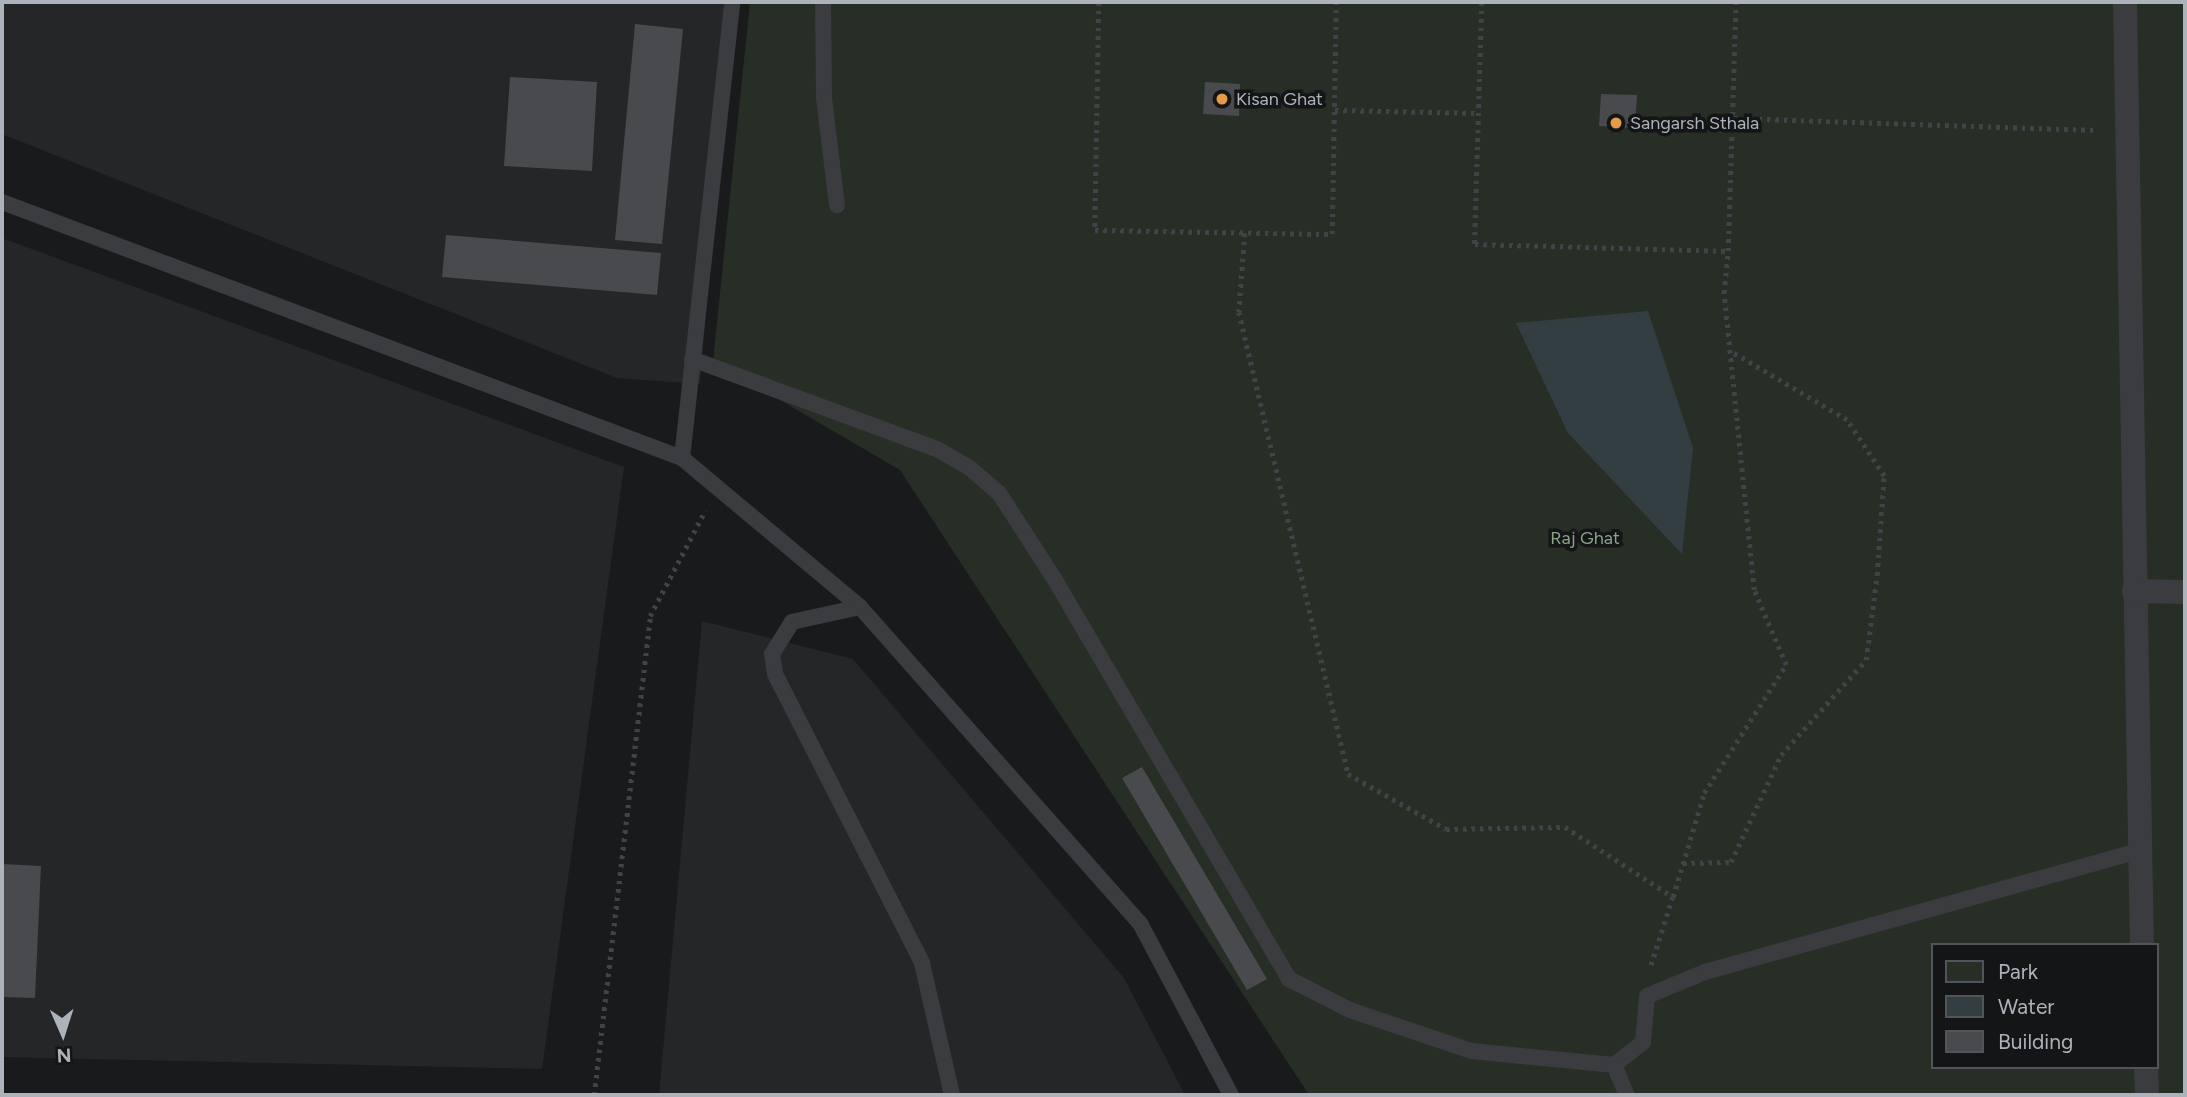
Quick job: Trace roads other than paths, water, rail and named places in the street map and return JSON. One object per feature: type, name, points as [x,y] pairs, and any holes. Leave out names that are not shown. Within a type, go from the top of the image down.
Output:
[{"type":"street","points":[[2125,2],[2138,851],[2142,943]]},
{"type":"street","points":[[2134,591],[2185,592]]},
{"type":"street","points":[[2146,1069],[2147,1095]]},
{"type":"lane","points":[[682,458],[732,2]]},
{"type":"lane","points":[[823,2],[824,98],[836,205]]},
{"type":"lane","points":[[2,202],[682,458],[860,607],[1141,925],[1231,1095]]},
{"type":"lane","points":[[692,359],[936,449],[971,469],[999,493],[1055,580],[1289,979],[1350,1010],[1471,1051],[1614,1065],[1643,1042],[1647,996],[1705,972],[1797,944],[2138,851]]},
{"type":"lane","points":[[860,607],[792,622],[772,654],[775,674],[922,963],[952,1095]]},
{"type":"lane","points":[[1614,1065],[1627,1095]]},
{"type":"water","points":[[1648,311],[1693,448],[1682,554],[1568,433],[1516,323]]},
{"type":"place","name":"Kisan Ghat","points":[[1222,99]]},
{"type":"place","name":"Sangarsh Sthala","points":[[1616,123]]},
{"type":"park label","name":"Raj Ghat","points":[[1585,538]]}]
